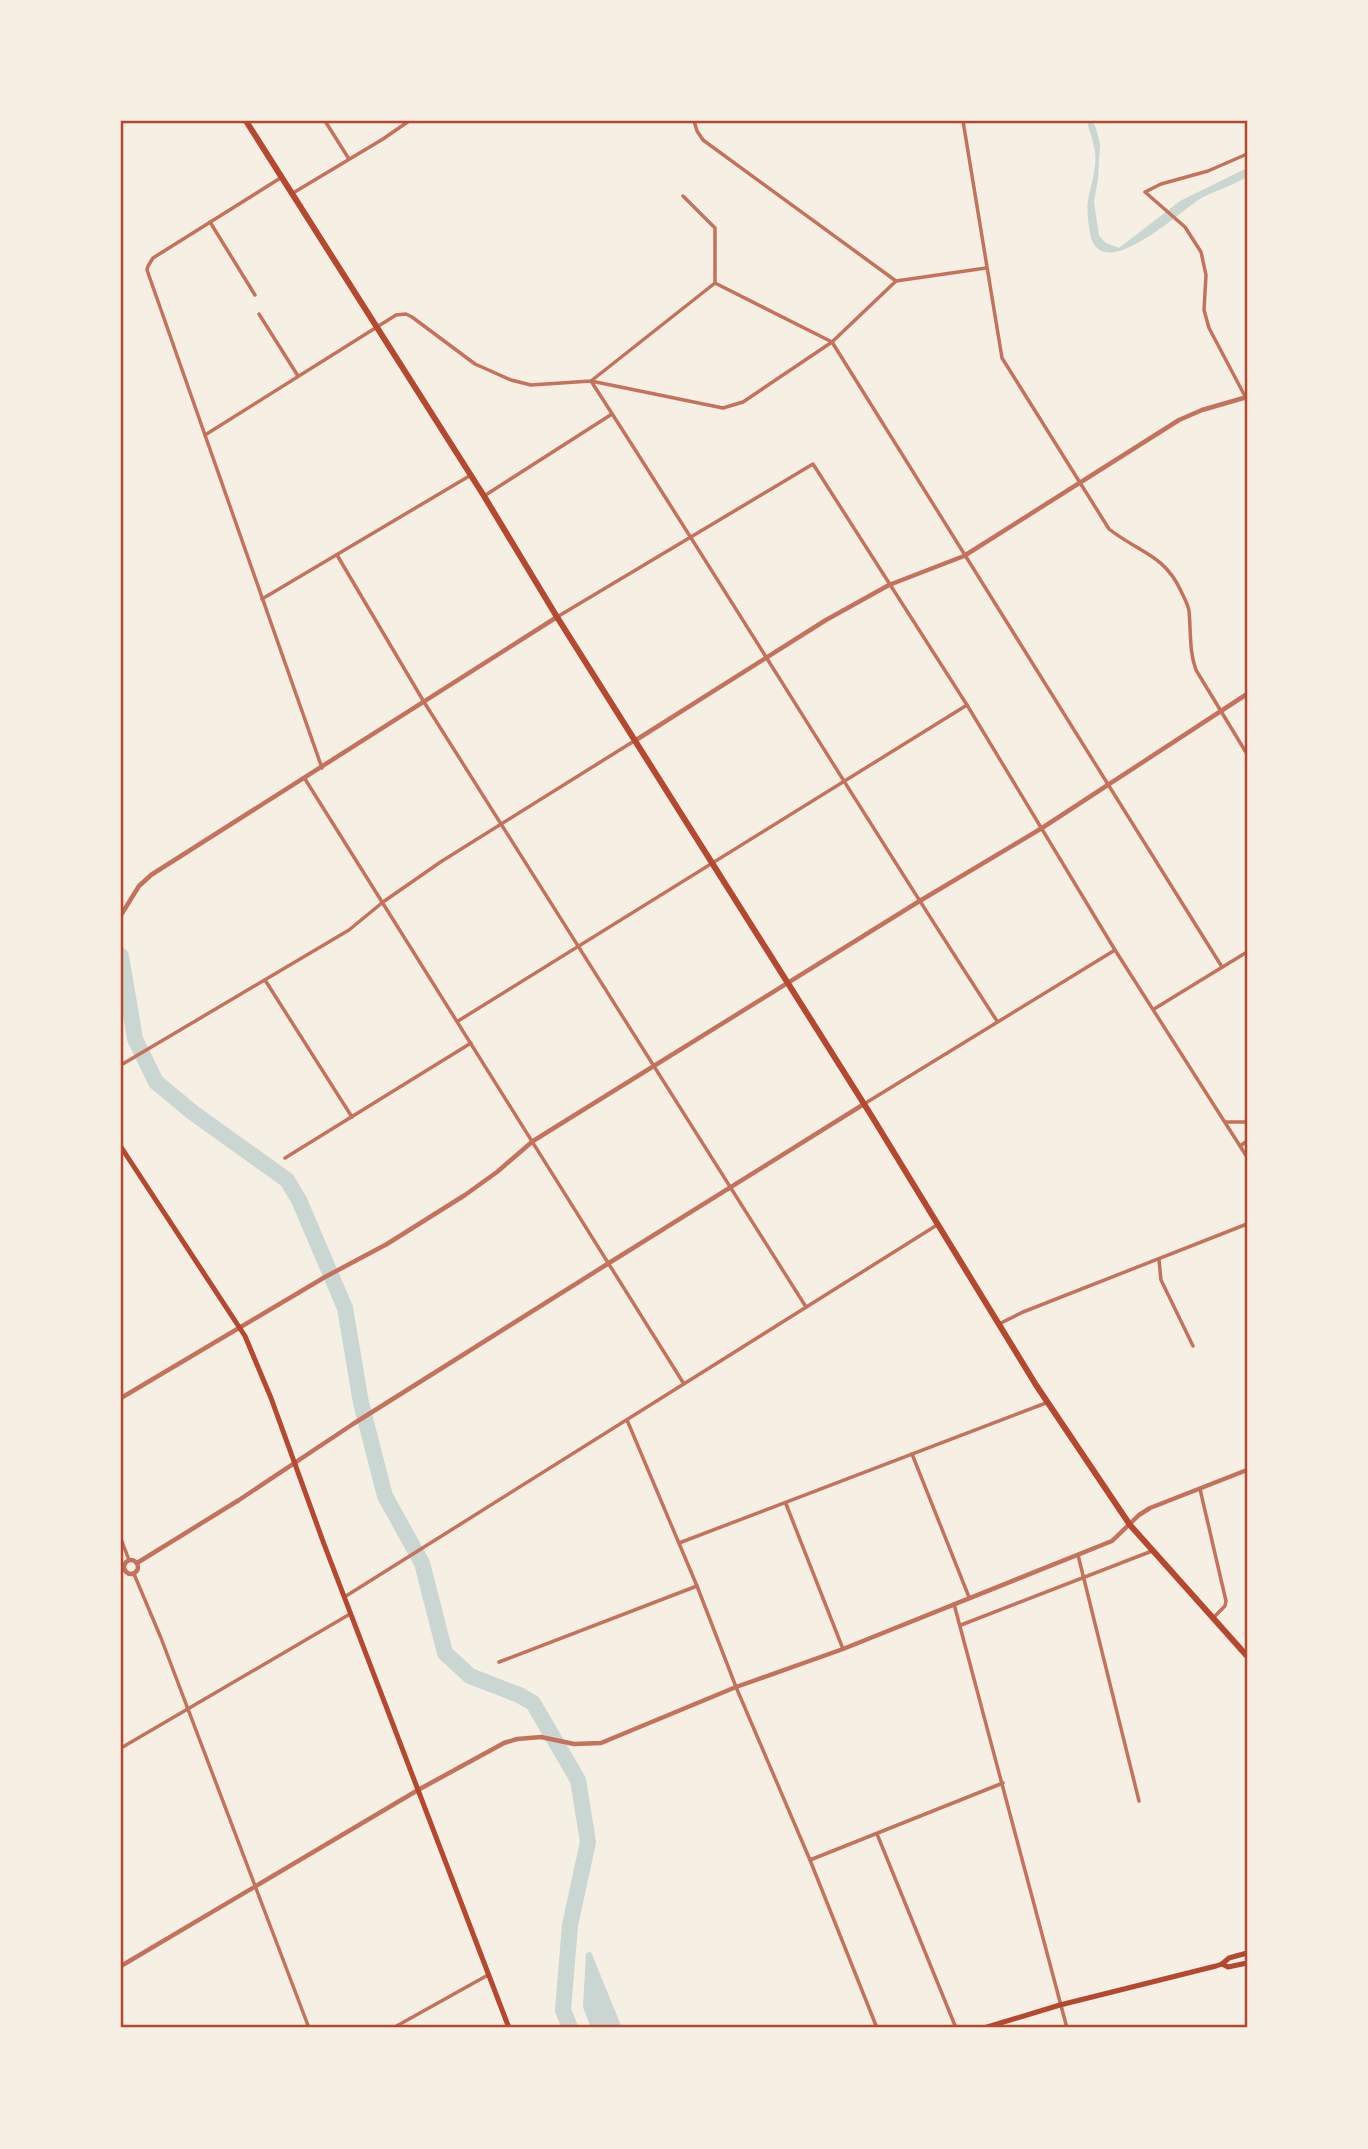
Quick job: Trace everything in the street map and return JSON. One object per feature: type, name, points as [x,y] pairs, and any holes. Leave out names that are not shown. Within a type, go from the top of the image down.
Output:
[{"type":"main road","points":[[246,121],[471,475],[1048,1402],[1130,1525],[1247,1657]]},
{"type":"main road","points":[[121,1147],[241,1328],[271,1398],[509,2028]]},
{"type":"main road","points":[[984,2028],[1060,2005],[1222,1964],[1229,1958],[1247,1953]]},
{"type":"main road","points":[[1222,1964],[1228,1967],[1247,1963]]},
{"type":"street","points":[[325,121],[349,159]]},
{"type":"street","points":[[293,193],[409,121]]},
{"type":"street","points":[[694,121],[696,131],[703,140],[896,281]]},
{"type":"street","points":[[964,121],[1002,358],[1109,529],[1152,555],[1165,566],[1177,583],[1189,608],[1192,661],[1247,754]]},
{"type":"street","points":[[121,1065],[349,930],[383,902],[502,823],[826,620],[888,584],[964,556],[1179,420],[1202,410],[1247,398],[1209,328],[1204,310],[1205,265],[1200,252],[1185,227],[1145,192],[1161,184],[1208,171],[1247,154]]},
{"type":"street","points":[[282,177],[153,258],[148,265],[148,275],[322,768]]},
{"type":"street","points":[[683,196],[715,229],[715,283]]},
{"type":"street","points":[[210,222],[255,295]]},
{"type":"street","points":[[205,435],[396,315],[406,314],[475,364],[511,380],[531,385],[591,381],[723,408],[743,402],[832,342],[896,281],[986,268]]},
{"type":"street","points":[[591,381],[715,283]]},
{"type":"street","points":[[715,283],[832,342],[1222,967]]},
{"type":"street","points":[[259,314],[298,376]]},
{"type":"street","points":[[591,381],[767,657],[918,902],[997,1021]]},
{"type":"street","points":[[484,496],[612,414]]},
{"type":"street","points":[[121,915],[139,886],[151,875],[557,617],[813,464],[967,705],[1115,950],[1247,1157]]},
{"type":"street","points":[[262,599],[471,475]]},
{"type":"street","points":[[337,555],[424,702],[806,1307]]},
{"type":"street","points":[[121,1398],[325,1277],[387,1244],[465,1195],[533,1142],[788,982],[1042,828],[1247,694]]},
{"type":"street","points":[[458,1021],[967,705]]},
{"type":"street","points":[[305,779],[684,1384]]},
{"type":"street","points":[[137,1563],[609,1263],[1115,950]]},
{"type":"street","points":[[1154,1009],[1247,952]]},
{"type":"street","points":[[265,980],[352,1116]]},
{"type":"street","points":[[285,1158],[471,1043]]},
{"type":"street","points":[[1226,1122],[1247,1122]]},
{"type":"street","points":[[1240,1146],[1247,1142]]},
{"type":"street","points":[[999,1324],[1023,1311],[1247,1224]]},
{"type":"street","points":[[346,1596],[938,1225]]},
{"type":"street","points":[[1159,1260],[1161,1280],[1193,1346]]},
{"type":"street","points":[[679,1543],[1048,1402]]},
{"type":"street","points":[[627,1420],[877,2028]]},
{"type":"street","points":[[912,1454],[970,1597]]},
{"type":"street","points":[[121,1966],[418,1790],[504,1743],[541,1737],[574,1744],[601,1743],[1112,1541],[1150,1508],[1247,1470]]},
{"type":"street","points":[[1200,1489],[1226,1601],[1213,1618]]},
{"type":"street","points":[[786,1503],[843,1648]]},
{"type":"street","points":[[121,1539],[129,1560]]},
{"type":"street","points":[[961,1625],[1152,1551]]},
{"type":"street","points":[[1078,1555],[1139,1801]]},
{"type":"street","points":[[129,1560],[137,1563],[138,1569],[134,1574]]},
{"type":"street","points":[[129,1560],[125,1563],[123,1572],[134,1574]]},
{"type":"street","points":[[134,1574],[161,1638],[309,2028]]},
{"type":"street","points":[[499,1662],[697,1586]]},
{"type":"street","points":[[954,1603],[1067,2028]]},
{"type":"street","points":[[121,1748],[352,1613]]},
{"type":"street","points":[[810,1860],[1003,1783]]},
{"type":"street","points":[[877,1834],[956,2028]]},
{"type":"street","points":[[393,2028],[489,1974]]},
{"type":"shaded area","points":[[1087,121],[1092,121],[1096,128],[1100,144],[1094,202],[1099,236],[1106,243],[1119,248],[1180,201],[1247,168],[1247,177],[1203,197],[1143,240],[1109,253],[1097,248],[1090,233],[1088,204],[1095,157]]},
{"type":"shaded area","points":[[591,1952],[622,2028],[591,2028],[583,2007],[586,1953]]},
{"type":"waterway","points":[[121,956],[135,1039],[156,1082],[192,1112],[287,1180],[299,1200],[345,1308],[361,1403],[385,1496],[422,1563],[445,1653],[470,1676],[533,1703],[578,1780],[588,1842],[570,1925],[563,2010],[570,2028]]}]
